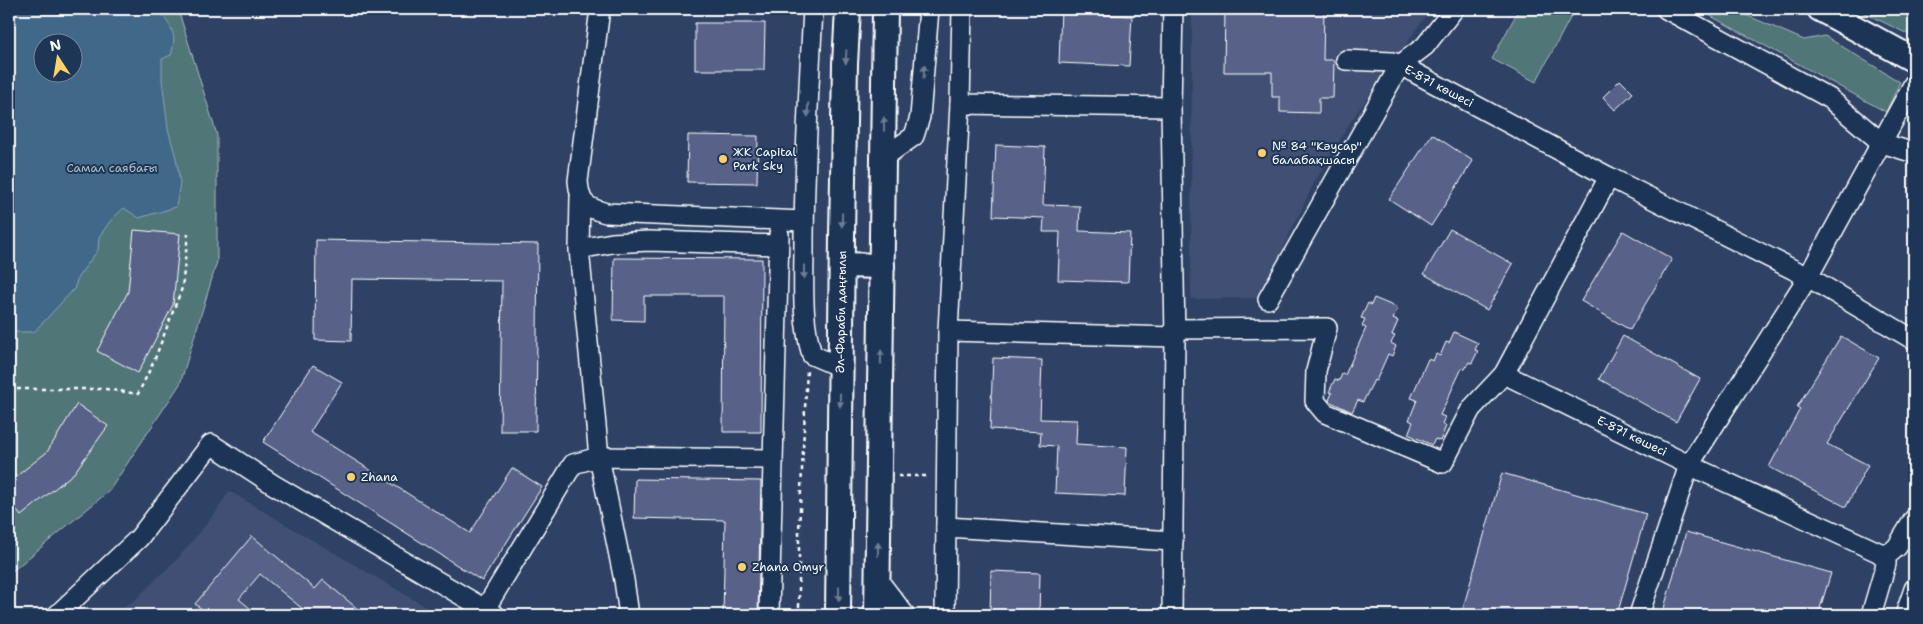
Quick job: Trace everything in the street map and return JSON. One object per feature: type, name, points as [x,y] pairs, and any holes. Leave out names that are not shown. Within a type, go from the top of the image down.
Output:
[{"type":"main road","name":"Әл-Фараби даңғылы","points":[[838,615],[845,64],[848,9]]},
{"type":"main road","points":[[877,615],[885,9]]},
{"type":"main road","points":[[1824,10],[1914,60]]},
{"type":"main road","points":[[842,265],[882,266]]},
{"type":"street","points":[[600,9],[578,181],[580,197],[579,249],[599,457],[624,580],[629,615]]},
{"type":"street","points":[[813,9],[796,221],[808,344],[812,355],[840,367]]},
{"type":"street","points":[[884,157],[914,136],[920,117],[929,9]]},
{"type":"street","points":[[944,615],[948,331],[960,104],[962,9]]},
{"type":"street","points":[[1172,615],[1175,333],[1170,108],[1174,9]]},
{"type":"street","points":[[1346,60],[1392,62],[1400,65],[1425,46],[1454,9]]},
{"type":"street","points":[[1666,9],[1829,98],[1882,144],[1914,153]]},
{"type":"street","name":"Е-871 көшесі","points":[[1268,299],[1400,65],[1609,178],[1808,277],[1914,340]]},
{"type":"street","points":[[1639,615],[1690,465],[1808,277],[1914,83]]},
{"type":"street","points":[[960,104],[1170,108]]},
{"type":"street","points":[[948,331],[1175,333],[1327,328],[1316,371],[1315,401],[1325,413],[1443,463],[1471,409],[1504,374],[1609,178]]},
{"type":"street","points":[[580,197],[589,208],[606,213],[796,221]]},
{"type":"street","points":[[769,615],[778,245],[779,232],[796,221]]},
{"type":"street","points":[[579,249],[612,243],[650,241],[778,245]]},
{"type":"street","name":"Е-871 көшесі","points":[[1504,374],[1690,465],[1880,553]]},
{"type":"street","points":[[57,615],[139,538],[211,444],[274,485],[490,612],[573,464],[599,457],[772,460]]},
{"type":"street","points":[[1880,553],[1890,553],[1897,547],[1914,519]]},
{"type":"street","points":[[946,527],[1173,540]]},
{"type":"street","points":[[1871,615],[1886,564],[1886,560],[1880,553]]},
{"type":"street","points":[[878,580],[905,615]]},
{"type":"street","points":[[1905,615],[1914,589]]},
{"type":"path","points":[[9,389],[106,388],[138,394],[154,360],[182,288],[188,234]]},
{"type":"path","points":[[799,615],[799,530],[808,344]]},
{"type":"shaded area","points":[[9,9],[158,9],[172,30],[174,41],[171,55],[162,59],[162,79],[168,129],[176,158],[180,183],[176,207],[139,218],[124,208],[111,220],[99,237],[98,250],[78,277],[74,289],[34,332],[9,332]]},
{"type":"shaded area","name":"№ 84 \"Кәусар\" балабақшасы","points":[[1192,9],[1431,9],[1351,121],[1313,185],[1259,298],[1191,299]]},
{"type":"shaded area","points":[[229,491],[440,615],[113,615],[135,600],[179,557],[216,512]]},
{"type":"green space","name":"Самал саябағы","points":[[9,9],[178,9],[217,135],[217,262],[180,384],[109,491],[9,574]]},
{"type":"green space","points":[[1519,9],[1575,9],[1536,82],[1492,59]]},
{"type":"green space","points":[[1698,9],[1732,9],[1804,40],[1825,36],[1900,82],[1886,112]]},
{"type":"green space","points":[[1856,9],[1914,9],[1914,37]]},
{"type":"building","points":[[1061,9],[1080,9],[1080,14],[1132,16],[1129,66],[1059,63]]},
{"type":"building","points":[[1225,9],[1324,9],[1323,60],[1334,60],[1333,98],[1319,98],[1319,113],[1280,112],[1280,97],[1272,97],[1272,72],[1224,72]]},
{"type":"building","points":[[695,23],[765,23],[764,70],[695,70]]},
{"type":"building","points":[[1620,80],[1633,93],[1615,110],[1603,97]]},
{"type":"building","points":[[1432,134],[1473,161],[1431,226],[1389,199]]},
{"type":"building","name":"ЖК Capital Park Sky","points":[[688,135],[758,136],[757,183],[687,182]]},
{"type":"building","points":[[996,145],[1045,147],[1043,205],[1080,206],[1079,231],[1130,233],[1128,282],[1058,280],[1060,232],[1043,232],[1044,218],[993,216]]},
{"type":"building","points":[[1450,229],[1513,264],[1487,310],[1424,274]]},
{"type":"building","points":[[134,230],[180,234],[173,305],[138,373],[97,351],[128,292]]},
{"type":"building","points":[[1623,231],[1672,259],[1630,330],[1581,301]]},
{"type":"building","points":[[316,240],[538,244],[536,431],[500,431],[502,281],[352,279],[351,341],[315,340]]},
{"type":"building","points":[[614,258],[762,259],[761,432],[723,432],[724,296],[644,296],[644,321],[613,320]]},
{"type":"building","points":[[1374,298],[1398,308],[1393,319],[1398,321],[1392,335],[1395,336],[1391,343],[1396,346],[1392,356],[1388,354],[1376,381],[1374,380],[1363,402],[1358,400],[1352,412],[1331,402],[1329,400],[1332,393],[1329,392],[1335,379],[1339,381],[1342,374],[1345,375],[1366,328],[1362,326],[1365,319],[1361,318],[1368,303],[1371,305]]},
{"type":"building","points":[[1454,332],[1478,343],[1475,350],[1478,351],[1472,363],[1469,362],[1465,369],[1462,368],[1440,415],[1445,417],[1442,424],[1446,426],[1440,441],[1435,439],[1432,445],[1408,434],[1413,422],[1409,420],[1417,400],[1411,398],[1428,359],[1433,361],[1436,354],[1440,356],[1446,342],[1449,343]]},
{"type":"building","points":[[1623,336],[1700,379],[1676,422],[1599,379]]},
{"type":"building","points":[[1841,336],[1879,358],[1827,444],[1868,465],[1846,507],[1769,467],[1800,409],[1797,407]]},
{"type":"building","points":[[993,358],[1042,360],[1040,419],[1077,420],[1076,444],[1127,447],[1125,496],[1055,493],[1057,446],[1040,445],[1041,432],[990,429]]},
{"type":"building","name":"Zhana","points":[[313,365],[342,382],[310,432],[470,533],[512,468],[542,487],[482,581],[263,442]]},
{"type":"building","points":[[77,404],[108,426],[74,473],[21,516],[9,500],[9,482],[47,452]]},
{"type":"building","points":[[1502,473],[1646,514],[1617,615],[1461,615]]},
{"type":"building","name":"Zhana Omyr","points":[[635,479],[761,481],[758,615],[723,615],[725,520],[634,518]]},
{"type":"building","points":[[1686,532],[1831,573],[1818,615],[1662,615]]},
{"type":"building","points":[[252,536],[315,589],[323,580],[365,615],[310,615],[260,574],[239,599],[258,615],[209,615],[195,604]]},
{"type":"building","points":[[991,571],[1040,573],[1039,615],[990,615]]},
{"type":"place","name":"№ 84 \"Кәусар\" балабақшасы","points":[[1262,153]]},
{"type":"place","name":"ЖК Capital Park Sky","points":[[723,159]]},
{"type":"place","name":"Zhana","points":[[351,477]]},
{"type":"place","name":"Zhana Omyr","points":[[742,567]]}]
